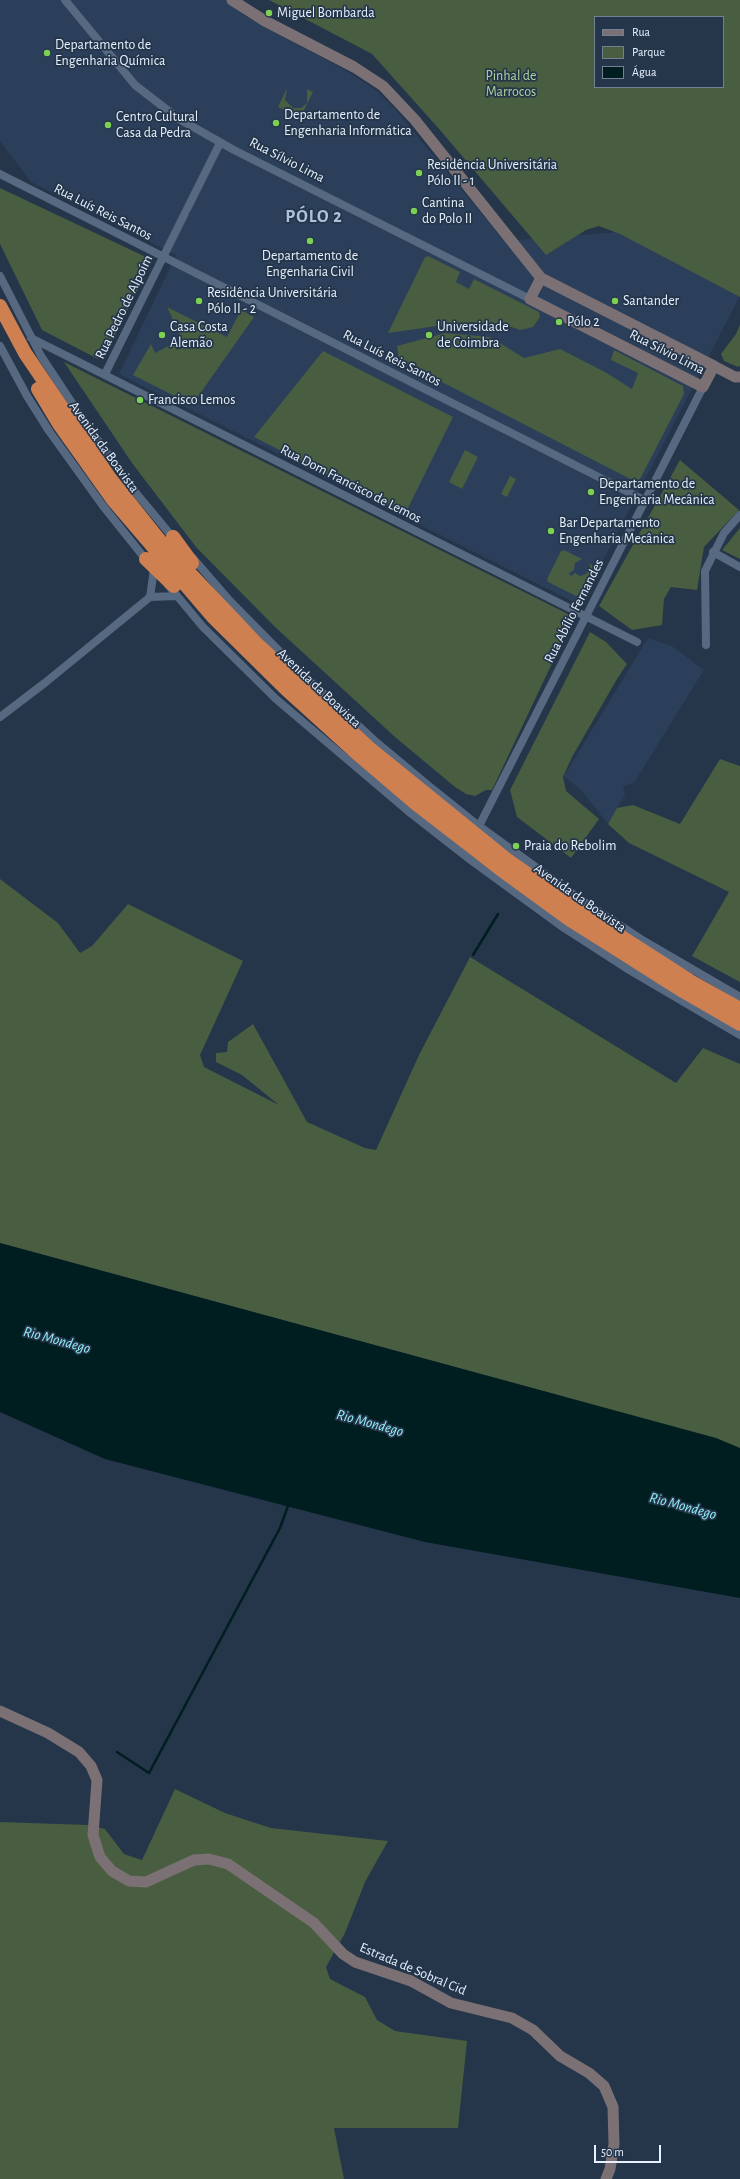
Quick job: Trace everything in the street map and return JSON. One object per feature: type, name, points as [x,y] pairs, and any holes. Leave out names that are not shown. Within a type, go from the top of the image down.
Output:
[{"type":"highway","name":"Avenida da Boavista","points":[[0,306],[25,353],[109,477],[218,612],[258,644],[369,748],[506,859],[576,908],[690,980],[740,1009]]},
{"type":"highway","name":"Avenida da Boavista","points":[[0,323],[16,354],[59,424],[113,500],[218,612],[286,689],[415,803],[570,919],[683,991],[740,1024]]},
{"type":"highway","points":[[173,537],[214,591],[218,612]]},
{"type":"highway","points":[[150,564],[157,568],[187,599],[218,612]]},
{"type":"street","name":"Rua Sílvio Lima","points":[[65,0],[135,85],[163,108],[220,143],[703,387],[714,366],[541,278]]},
{"type":"street","points":[[232,0],[265,21],[354,67],[383,86],[415,120],[541,278],[530,299]]},
{"type":"street","name":"Rua Pedro de Alpoím","points":[[0,323],[105,374],[220,143]]},
{"type":"street","name":"Rua Luís Reis Santos","points":[[0,175],[644,500]]},
{"type":"street","name":"Avenida da Boavista","points":[[0,276],[41,356],[80,415],[136,493],[230,602],[312,683],[375,741],[478,826],[574,895],[644,941],[740,997]]},
{"type":"street","points":[[0,346],[27,396],[49,431],[103,506],[208,632],[276,699],[408,811],[472,861],[564,928],[626,968],[740,1035]]},
{"type":"street","points":[[714,366],[735,377],[740,377]]},
{"type":"street","name":"Rua Dom Francisco de Lemos","points":[[105,374],[637,642]]},
{"type":"street","name":"Rua Abílio Fernandes","points":[[478,826],[703,387]]},
{"type":"street","points":[[706,645],[705,571],[712,552],[724,533],[740,516]]},
{"type":"street","points":[[712,552],[740,567]]},
{"type":"street","points":[[150,564],[150,597]]},
{"type":"street","points":[[0,717],[46,682],[150,597],[177,596]]},
{"type":"street","name":"Estrada de Sobral Cid","points":[[0,1711],[48,1733],[79,1752],[92,1766],[97,1780],[93,1835],[100,1857],[112,1872],[129,1881],[146,1882],[194,1860],[210,1858],[228,1864],[314,1923],[343,1954],[355,1962],[411,1981],[451,2003],[512,2018],[533,2030],[560,2056],[589,2073],[604,2086],[613,2107],[614,2144],[610,2169],[606,2179]]},
{"type":"shaded area","name":"Universidade de Coimbra","points":[[0,0],[226,0],[245,16],[345,70],[376,90],[396,110],[504,241],[660,229],[740,296],[580,605],[119,374],[176,255],[31,182],[0,141]]},
{"type":"shaded area","points":[[648,638],[672,646],[704,670],[634,783],[623,786],[625,795],[608,824],[582,791],[564,776]]},
{"type":"green space","name":"Pinhal de Marrocos","points":[[269,0],[740,0],[740,297],[620,234],[599,226],[586,230],[546,255],[440,130],[372,54]]},
{"type":"green space","points":[[287,88],[285,100],[293,108],[301,108],[307,103],[307,89],[313,92],[300,118],[278,107]]},
{"type":"green space","points":[[0,188],[146,257],[151,263],[107,351],[103,349],[98,359],[42,330],[0,244]]},
{"type":"green space","points":[[428,256],[460,272],[456,282],[469,289],[474,279],[539,312],[540,317],[533,327],[520,330],[503,324],[437,326],[388,333],[425,257]]},
{"type":"green space","points":[[167,307],[227,337],[241,310],[254,317],[192,405],[133,375],[151,344],[155,353],[174,343],[177,350],[185,346]]},
{"type":"green space","points":[[740,325],[740,366],[738,367],[724,361],[721,354],[736,334]]},
{"type":"green space","points":[[445,333],[490,337],[524,358],[560,349],[605,372],[632,389],[638,373],[611,360],[614,350],[683,386],[684,394],[638,483],[399,360],[397,346]]},
{"type":"green space","points":[[323,351],[453,417],[405,514],[254,437]]},
{"type":"green space","points":[[64,362],[574,617],[492,790],[486,790],[475,796],[466,794],[455,787],[395,737],[275,627],[196,547],[132,463]]},
{"type":"green space","points":[[465,450],[478,457],[462,489],[449,482]]},
{"type":"green space","points":[[680,460],[739,510],[704,547],[697,590],[671,587],[664,599],[662,625],[632,630],[599,606]]},
{"type":"green space","points":[[510,476],[516,479],[507,497],[501,494]]},
{"type":"green space","points":[[740,528],[740,559],[722,550]]},
{"type":"green space","points":[[564,550],[582,559],[575,563],[574,570],[569,573],[571,576],[575,573],[580,576],[586,574],[590,568],[590,563],[593,567],[579,595],[576,596],[548,582],[547,579],[561,551]]},
{"type":"green space","points":[[590,632],[606,642],[627,664],[572,757],[563,777],[566,791],[599,819],[571,858],[517,817],[510,790]]},
{"type":"green space","points":[[720,759],[740,766],[740,982],[692,956],[729,892],[629,843],[608,824],[617,808],[633,805],[680,824]]},
{"type":"green space","points":[[0,879],[58,923],[80,953],[92,946],[128,904],[243,961],[200,1055],[204,1067],[279,1105],[242,1075],[216,1062],[216,1053],[227,1052],[228,1042],[253,1024],[307,1122],[365,1148],[376,1150],[419,1055],[470,957],[676,1083],[703,1048],[740,1064],[740,1467],[565,1397],[0,1243]]},
{"type":"green space","points":[[175,1789],[225,1813],[271,1828],[388,1841],[365,1882],[345,1933],[326,1967],[330,1979],[365,1997],[377,2020],[395,2031],[467,2041],[458,2128],[334,2128],[344,2179],[0,2179],[0,1822],[88,1825],[105,1829],[124,1854],[142,1860]]},
{"type":"water","name":"Rio Mondego","points":[[0,1243],[716,1438],[740,1448],[740,1598],[425,1542],[105,1459],[0,1412]]},
{"type":"waterway","points":[[473,955],[498,914]]},
{"type":"waterway","points":[[117,1752],[149,1773],[280,1528],[289,1503]]},
{"type":"place","name":"Miguel Bombarda","points":[[269,13]]},
{"type":"place","name":"Departamento de Engenharia Química","points":[[47,53]]},
{"type":"place","name":"Departamento de Engenharia Informática","points":[[276,123]]},
{"type":"place","name":"Centro Cultural Casa da Pedra","points":[[108,125]]},
{"type":"place","name":"Residência Universitária Pólo II - 1","points":[[419,173]]},
{"type":"place","name":"Cantina do Polo II","points":[[414,211]]},
{"type":"place","name":"Departamento de Engenharia Civil","points":[[310,241]]},
{"type":"place","name":"Residência Universitária Pólo II - 2","points":[[199,301]]},
{"type":"place","name":"Santander","points":[[615,301]]},
{"type":"place","name":"Pólo 2","points":[[559,322]]},
{"type":"place","name":"Casa Costa Alemão","points":[[162,335]]},
{"type":"place","name":"Universidade de Coimbra","points":[[429,335]]},
{"type":"place","name":"Francisco Lemos","points":[[140,400]]},
{"type":"place","name":"Departamento de Engenharia Mecânica","points":[[591,492]]},
{"type":"place","name":"Bar Departamento Engenharia Mecânica","points":[[551,531]]},
{"type":"place","name":"Praia do Rebolim","points":[[516,846]]},
{"type":"district","name":"PÓLO 2","points":[[314,217]]}]
